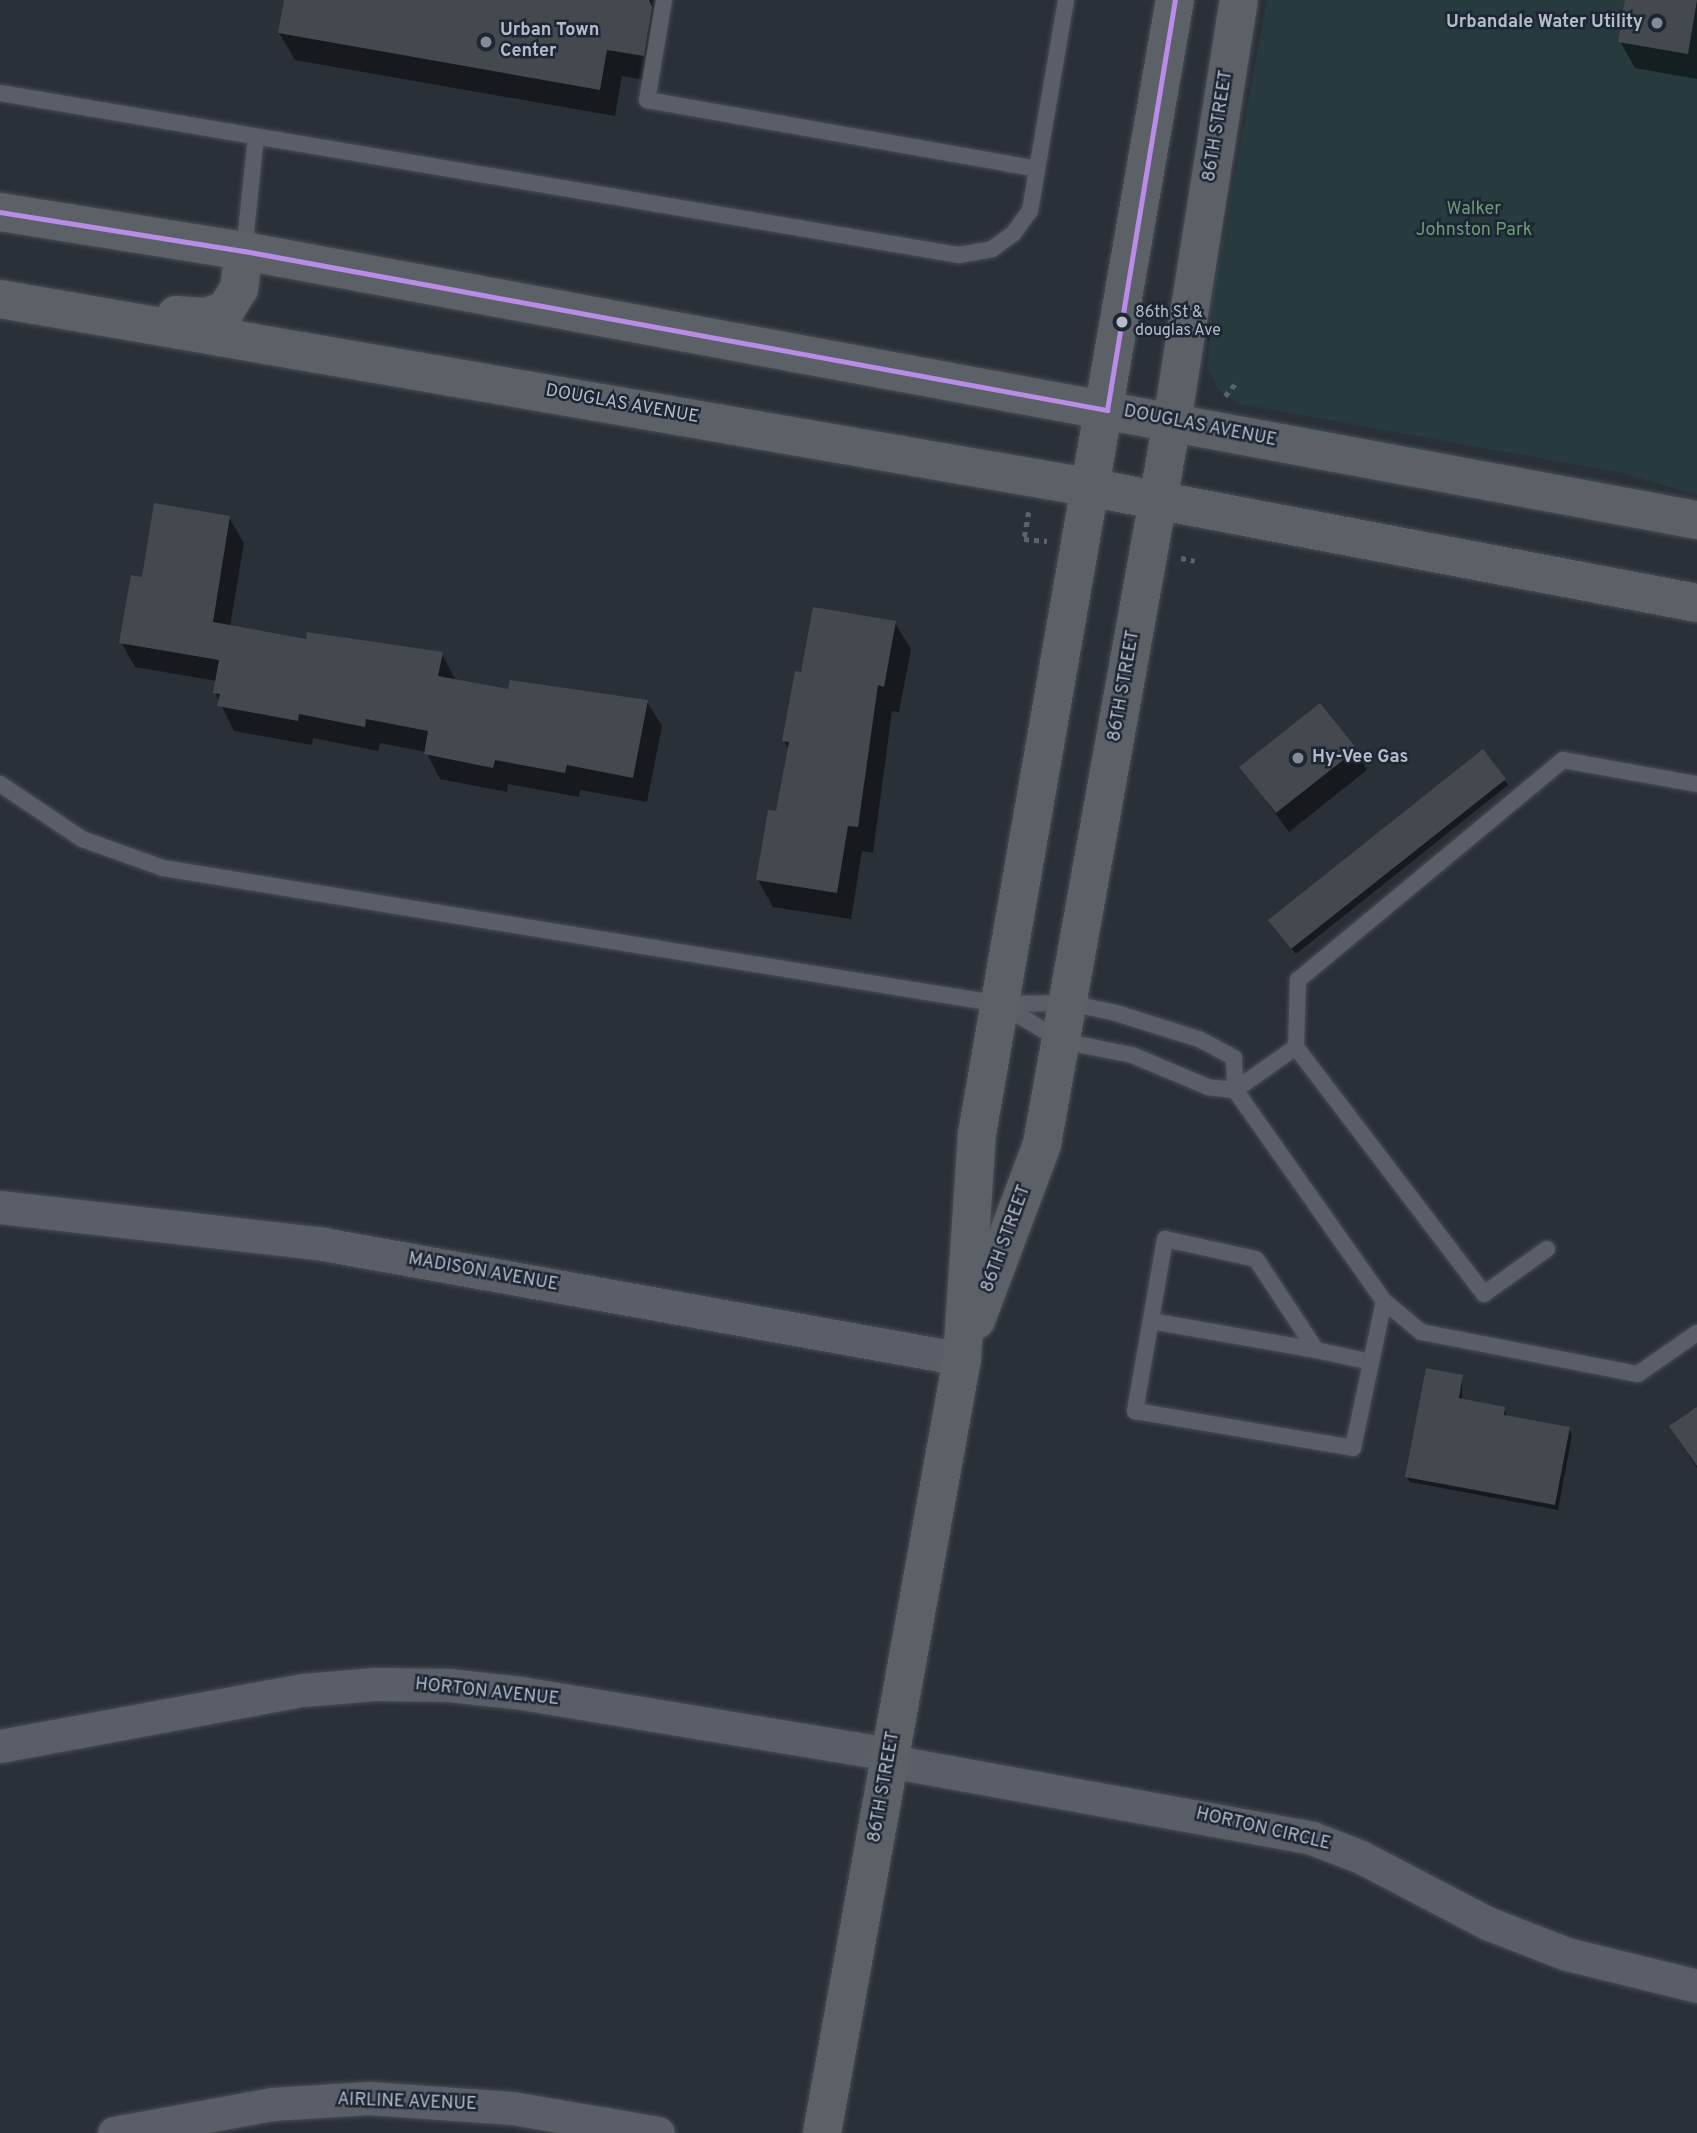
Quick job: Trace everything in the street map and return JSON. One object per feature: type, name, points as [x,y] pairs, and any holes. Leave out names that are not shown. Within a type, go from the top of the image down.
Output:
[{"type":"main road","name":"86TH STREET","points":[[822,2133],[962,1359],[977,1134],[1107,410],[1175,0]]},
{"type":"main road","name":"86TH STREET","points":[[962,1359],[1042,1144],[1070,1003],[1172,422],[1239,0]]},
{"type":"main road","name":"DOUGLAS AVENUE","points":[[0,212],[244,251],[1697,520]]},
{"type":"main road","points":[[9,301],[56,296],[204,317],[225,311],[239,289],[244,251]]},
{"type":"main road","name":"DOUGLAS AVENUE","points":[[9,301],[1093,488],[1697,603]]},
{"type":"street","name":"MADISON AVENUE","points":[[0,1207],[165,1223],[323,1244],[962,1359]]},
{"type":"street","name":"HORTON AVENUE","points":[[0,1746],[303,1690],[400,1684],[522,1693],[890,1757]]},
{"type":"street","name":"HORTON CIRCLE","points":[[890,1757],[1312,1838],[1361,1857],[1487,1923],[1555,1950],[1697,1986]]},
{"type":"street","name":"AIRLINE AVENUE","points":[[114,2133],[272,2104],[369,2098],[512,2108],[658,2133]]},
{"type":"lane","points":[[664,0],[648,100],[1037,169]]},
{"type":"lane","points":[[0,93],[959,255],[992,249],[1013,234],[1030,211],[1066,0]]},
{"type":"lane","points":[[244,251],[256,137]]},
{"type":"lane","points":[[1547,1249],[1484,1294],[1296,1047],[1298,980],[1563,760],[1697,784]]},
{"type":"lane","points":[[0,784],[82,839],[163,868],[1000,1004],[1070,1003],[1199,1039],[1234,1058],[1236,1090],[1384,1301],[1421,1332],[1638,1374],[1697,1333]]},
{"type":"lane","points":[[1000,1004],[1062,1041],[1132,1055],[1208,1087],[1236,1090],[1296,1047]]},
{"type":"lane","points":[[1316,1350],[1256,1259],[1165,1239],[1135,1411],[1353,1448],[1384,1301]]},
{"type":"lane","points":[[1151,1321],[1371,1362]]},
{"type":"path","points":[[1225,396],[1235,383]]},
{"type":"green space","name":"Walker Johnston Park","points":[[1267,0],[1697,0],[1697,495],[1622,473],[1240,404],[1218,389],[1208,367],[1210,308]]},
{"type":"building","name":"Urban Town Center","points":[[284,0],[649,0],[652,7],[644,56],[607,50],[600,90],[278,33]]},
{"type":"building","name":"Urbandale Water Utility","points":[[1625,0],[1697,0],[1688,54],[1618,42]]},
{"type":"building","points":[[154,503],[230,516],[213,622],[306,639],[307,632],[443,652],[438,676],[508,689],[510,680],[648,700],[633,778],[567,765],[565,773],[495,760],[493,768],[424,754],[428,731],[366,719],[365,727],[299,714],[298,721],[217,706],[220,694],[213,693],[219,660],[119,643],[131,575],[142,577]]},
{"type":"building","points":[[813,607],[896,621],[884,687],[878,685],[858,827],[848,826],[837,893],[756,880],[768,810],[776,811],[789,742],[782,741],[795,671],[801,672]]},
{"type":"building","name":"Hy-Vee Gas","points":[[1320,703],[1357,749],[1276,813],[1239,767]]},
{"type":"building","points":[[1483,749],[1506,779],[1291,949],[1268,920]]},
{"type":"building","points":[[1426,1368],[1463,1375],[1459,1398],[1505,1407],[1504,1415],[1570,1427],[1555,1505],[1405,1477]]},
{"type":"building","points":[[1697,1407],[1697,1466],[1669,1426]]},
{"type":"transit line","points":[[0,212],[244,251],[1107,410],[1175,0]]},
{"type":"place","name":"Urbandale Water Utility","points":[[1657,23]]},
{"type":"place","name":"Urban Town Center","points":[[486,42]]},
{"type":"place","name":"86th St & douglas Ave","points":[[1122,322]]},
{"type":"place","name":"Hy-Vee Gas","points":[[1298,758]]}]
